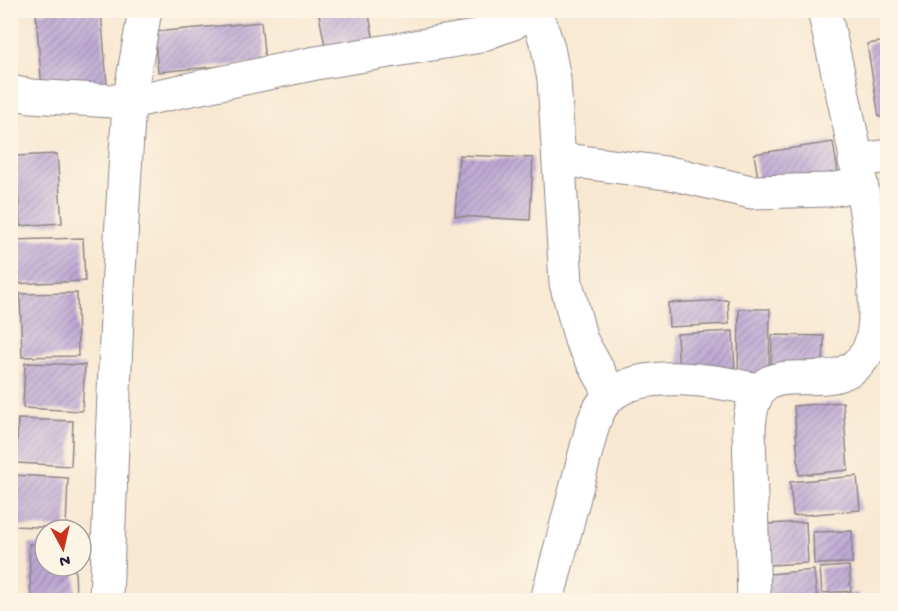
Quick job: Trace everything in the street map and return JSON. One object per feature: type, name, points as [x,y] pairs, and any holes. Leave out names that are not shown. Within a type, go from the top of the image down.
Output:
[{"type":"street","points":[[106,600],[118,290],[129,102],[145,10]]},
{"type":"street","points":[[10,92],[31,96],[129,102],[316,63],[475,37],[513,23],[528,10]]},
{"type":"street","points":[[536,10],[548,48],[554,79],[562,257],[566,283],[581,340],[611,394]]},
{"type":"street","points":[[754,600],[749,432],[750,408],[757,390],[769,381],[782,378],[827,377],[849,372],[866,353],[875,327],[873,255],[824,10]]},
{"type":"street","points":[[559,159],[674,174],[717,186],[751,192],[828,190],[888,156]]},
{"type":"street","points":[[546,600],[593,424],[600,407],[611,394],[628,386],[653,380],[688,378],[713,380],[757,390]]},
{"type":"building","points":[[60,10],[101,10],[107,84],[42,90],[36,13]]},
{"type":"building","points":[[318,10],[368,10],[374,41],[326,51]]},
{"type":"building","points":[[261,22],[265,62],[158,72],[154,32]]},
{"type":"building","points":[[888,41],[888,116],[879,117],[867,44]]},
{"type":"building","points":[[833,142],[839,178],[760,190],[754,154]]},
{"type":"building","points":[[57,154],[62,223],[20,226],[16,156]]},
{"type":"building","points":[[459,155],[533,158],[530,220],[455,216]]},
{"type":"building","points":[[83,238],[85,281],[12,284],[11,240]]},
{"type":"building","points":[[77,293],[78,356],[22,357],[20,294]]},
{"type":"building","points":[[728,300],[729,324],[669,327],[668,303]]},
{"type":"building","points":[[739,309],[770,309],[769,377],[738,377]]},
{"type":"building","points":[[733,331],[735,373],[679,377],[677,334]]},
{"type":"building","points":[[772,335],[824,336],[823,373],[771,372]]},
{"type":"building","points":[[25,363],[85,365],[82,411],[23,408]]},
{"type":"building","points":[[843,402],[848,470],[799,475],[794,406]]},
{"type":"building","points":[[18,419],[73,421],[71,466],[16,463]]},
{"type":"building","points":[[14,475],[68,478],[66,518],[33,518],[33,527],[11,526]]},
{"type":"building","points":[[857,476],[860,510],[793,516],[790,482]]},
{"type":"building","points":[[806,522],[808,563],[769,565],[767,524]]},
{"type":"building","points":[[852,531],[852,563],[814,564],[813,532]]},
{"type":"building","points":[[29,544],[33,544],[33,578],[75,578],[76,600],[31,600]]},
{"type":"building","points":[[849,566],[851,591],[822,593],[820,568]]},
{"type":"building","points":[[814,570],[817,600],[761,600],[758,575]]},
{"type":"building","points":[[859,593],[859,600],[819,600],[818,596]]}]
